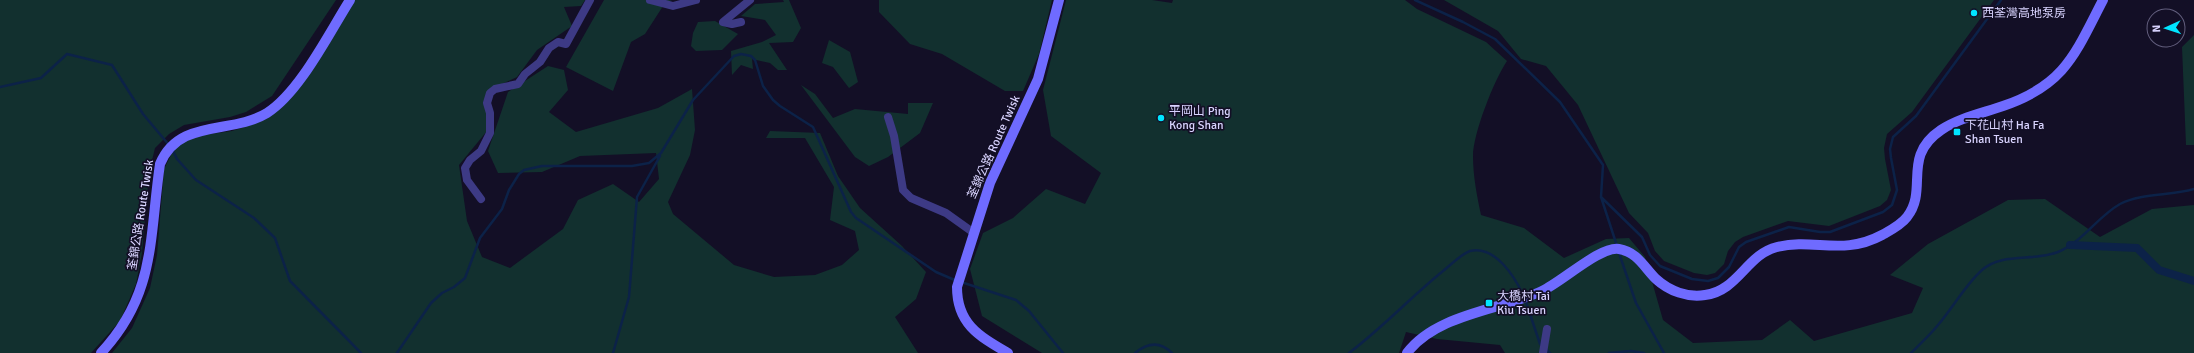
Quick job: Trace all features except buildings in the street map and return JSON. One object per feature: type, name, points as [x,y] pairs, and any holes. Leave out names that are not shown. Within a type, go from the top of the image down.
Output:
[{"type":"main road","name":"荃錦公路 Route Twisk","points":[[101,353],[125,324],[140,293],[148,262],[160,164],[166,150],[174,142],[194,134],[253,120],[273,108],[300,80],[350,0]]},
{"type":"main road","name":"荃錦公路 Route Twisk","points":[[1008,353],[981,336],[965,322],[957,301],[957,287],[994,173],[1036,84],[1059,0]]},
{"type":"main road","points":[[1407,353],[1428,332],[1449,322],[1546,290],[1601,252],[1617,248],[1627,251],[1638,257],[1656,279],[1669,288],[1690,296],[1704,296],[1716,293],[1732,284],[1760,255],[1772,248],[1788,245],[1832,247],[1856,245],[1872,240],[1892,230],[1906,219],[1912,210],[1915,200],[1919,158],[1930,139],[1951,124],[2026,98],[2053,81],[2074,55],[2103,0]]},
{"type":"street","points":[[481,199],[467,180],[465,168],[470,160],[481,152],[490,133],[490,113],[487,102],[490,93],[495,90],[518,84],[525,74],[540,62],[549,48],[558,42],[566,44],[590,0]]},
{"type":"street","points":[[650,0],[673,6],[696,0]]},
{"type":"street","points":[[741,22],[732,24],[723,22],[750,0]]},
{"type":"street","points":[[888,117],[894,136],[902,190],[912,198],[946,213],[974,233]]},
{"type":"street","points":[[1543,353],[1547,329]]},
{"type":"green space","points":[[0,0],[336,0],[272,96],[246,112],[230,117],[184,125],[169,134],[155,148],[149,173],[142,253],[136,284],[120,321],[91,353],[0,353]]},
{"type":"green space","points":[[352,0],[585,0],[581,6],[564,7],[572,26],[537,50],[517,77],[487,91],[487,131],[459,165],[467,221],[482,257],[510,268],[563,229],[578,200],[613,184],[639,202],[659,179],[656,153],[580,156],[542,172],[498,173],[488,151],[508,92],[548,66],[564,70],[568,90],[549,112],[576,132],[658,108],[692,89],[695,130],[690,155],[668,202],[673,214],[734,265],[774,277],[815,275],[842,265],[859,250],[855,231],[830,220],[834,187],[805,138],[766,138],[770,131],[820,133],[838,176],[860,208],[902,246],[926,272],[916,299],[895,317],[918,353],[112,353],[132,328],[150,288],[157,255],[164,169],[176,145],[196,136],[232,131],[251,125],[271,115]]},
{"type":"green space","points":[[604,0],[672,0],[665,3],[645,34],[631,42],[613,91],[566,67]]},
{"type":"green space","points":[[783,0],[789,0],[801,28],[793,42],[769,43],[787,70],[778,70],[770,63],[752,59],[753,69],[741,65],[732,75],[731,51],[762,42],[776,35],[765,20],[741,16],[755,4],[784,2]]},
{"type":"green space","points":[[879,0],[1052,0],[1039,54],[1023,91],[1005,91],[942,54],[910,44],[879,12]]},
{"type":"green space","points":[[1066,0],[1152,0],[1172,3],[1173,0],[1405,0],[1417,9],[1486,42],[1507,61],[1496,81],[1485,107],[1474,146],[1474,171],[1481,215],[1524,228],[1564,258],[1606,239],[1629,238],[1645,257],[1663,320],[1693,343],[1762,340],[1790,320],[1814,341],[1912,313],[1923,288],[1890,275],[1928,244],[2008,200],[2045,199],[2100,237],[2152,209],[2194,205],[2194,353],[1505,353],[1500,345],[1437,339],[1406,332],[1399,353],[1042,353],[982,316],[970,269],[983,233],[1013,218],[1046,189],[1085,204],[1101,173],[1051,136],[1043,90]]},
{"type":"green space","points":[[1444,0],[1994,0],[1912,112],[1887,134],[1884,148],[1891,190],[1887,200],[1880,206],[1829,226],[1788,221],[1743,237],[1735,242],[1728,251],[1724,264],[1715,273],[1707,275],[1694,273],[1664,261],[1655,251],[1648,233],[1629,213],[1578,105],[1546,66],[1521,59],[1498,31]]},
{"type":"green space","points":[[715,21],[738,34],[722,50],[696,51],[691,46],[693,33],[698,22]]},
{"type":"green space","points":[[2194,35],[2194,145],[2186,145],[2182,48],[2186,48],[2186,43]]},
{"type":"green space","points":[[829,40],[850,52],[858,82],[849,88],[833,67],[822,63]]},
{"type":"green space","points":[[801,85],[815,94],[833,118],[855,109],[908,114],[908,103],[933,103],[920,133],[888,157],[869,166],[855,157]]},
{"type":"waterway","points":[[1415,0],[1463,22],[1495,39],[1560,102],[1603,165],[1601,197],[1617,246]]},
{"type":"waterway","points":[[1601,197],[1642,237],[1650,255],[1660,266],[1692,279],[1708,281],[1718,278],[1729,267],[1739,247],[1746,242],[1789,227],[1820,232],[1830,232],[1883,212],[1892,205],[1897,190],[1890,149],[1893,137],[1916,116],[2001,0]]},
{"type":"waterway","points":[[0,87],[41,78],[67,54],[112,65],[143,114],[169,145]]},
{"type":"waterway","points":[[397,353],[431,303],[442,293],[454,287],[465,278],[480,238],[502,209],[509,190],[519,174],[524,170],[542,166],[632,166],[649,163],[661,153],[693,100],[734,56],[741,54],[751,56],[755,60],[763,86],[773,100],[813,127],[851,212],[856,218],[936,272],[957,281]]},
{"type":"waterway","points":[[172,149],[177,159],[196,180],[254,218],[275,238],[290,281],[361,353]]},
{"type":"waterway","points":[[613,353],[629,297],[637,197],[660,156]]},
{"type":"waterway","points":[[1911,353],[1935,329],[1976,276],[1990,264],[2009,259],[2049,255],[2058,252],[2067,248],[2083,236],[2112,209],[2120,204],[2137,198],[2194,189]]},
{"type":"waterway","points":[[2070,245],[2137,248],[2159,270],[2194,281]]},
{"type":"waterway","points":[[1349,353],[1419,291],[1456,260],[1470,251],[1479,250],[1496,258],[1503,264],[1515,280],[1523,295]]},
{"type":"waterway","points":[[1619,253],[1636,303],[1664,353]]},
{"type":"waterway","points":[[961,282],[1016,300],[1029,311],[1063,353]]},
{"type":"waterway","points":[[1525,299],[1540,344],[1550,353]]},
{"type":"waterway","points":[[1135,353],[1149,345],[1158,345],[1172,353]]},
{"type":"waterway","points":[[1609,353],[1631,351],[1644,353]]},
{"type":"place","name":"西荃灣高地泵房","points":[[1974,13]]},
{"type":"place","name":"平岡山 Ping Kong Shan","points":[[1161,118]]},
{"type":"place","name":"下花山村 Ha Fa Shan Tsuen","points":[[1957,132]]},
{"type":"place","name":"大橋村 Tai Kiu Tsuen","points":[[1489,303]]}]
